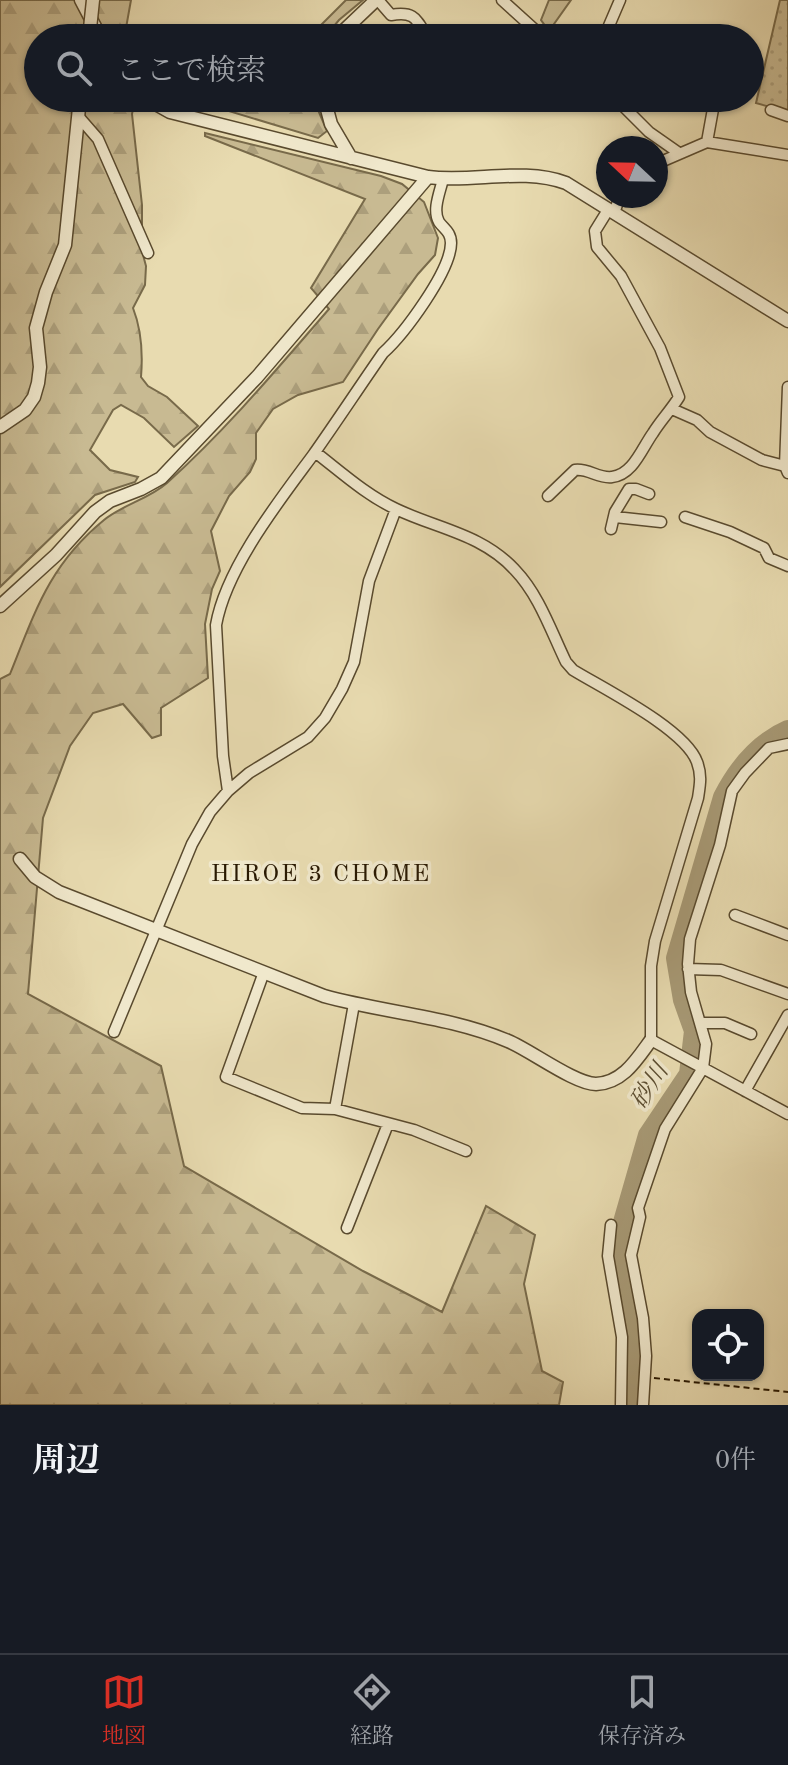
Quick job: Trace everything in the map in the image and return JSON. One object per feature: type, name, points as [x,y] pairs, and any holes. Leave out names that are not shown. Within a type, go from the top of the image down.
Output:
[{"type":"street","points":[[81,0],[94,24]]},
{"type":"street","points":[[90,24],[93,0]]},
{"type":"street","points":[[351,24],[377,0],[391,15],[406,12],[415,16],[420,24]]},
{"type":"street","points":[[502,0],[529,24]]},
{"type":"street","points":[[610,24],[620,0]]},
{"type":"street","points":[[771,110],[788,116]]},
{"type":"street","points":[[0,427],[25,410],[34,397],[38,383],[40,367],[36,328],[46,292],[65,245],[78,112]]},
{"type":"street","points":[[170,112],[428,177],[549,177],[566,183],[788,321]]},
{"type":"street","points":[[328,112],[331,124],[351,158]]},
{"type":"street","points":[[626,112],[679,153]]},
{"type":"street","points":[[707,142],[712,112]]},
{"type":"street","points":[[78,116],[98,139],[148,253]]},
{"type":"street","points":[[668,158],[707,142],[788,155]]},
{"type":"street","points":[[0,606],[56,555],[95,512],[110,501],[161,478],[257,377],[428,177]]},
{"type":"street","points":[[228,791],[223,756],[216,625],[220,604],[281,497],[383,353],[400,337],[447,261],[451,243],[448,230],[439,221],[436,210],[443,179]]},
{"type":"street","points":[[548,496],[575,470],[607,477],[622,473],[644,450],[653,432],[679,397],[660,348],[621,276],[597,247],[595,231],[613,208]]},
{"type":"street","points":[[672,409],[697,420],[710,432],[762,460],[787,469],[788,387]]},
{"type":"street","points":[[20,859],[46,886],[156,930],[324,996],[459,1023],[511,1042],[588,1083],[613,1080],[623,1074],[651,1040],[651,966],[655,941],[698,798],[701,778],[697,760],[688,746],[668,729],[573,670],[566,662],[533,593],[517,572],[488,546],[396,509],[315,452]]},
{"type":"street","points":[[622,473],[629,489]]},
{"type":"street","points":[[629,489],[649,494]]},
{"type":"street","points":[[611,529],[620,500],[629,489]]},
{"type":"street","points":[[114,1032],[192,844],[210,812],[249,773],[308,737],[325,718],[336,699],[354,662],[369,581],[396,509]]},
{"type":"street","points":[[615,517],[661,522]]},
{"type":"street","points":[[685,517],[730,532],[764,548],[769,558],[788,566]]},
{"type":"street","points":[[643,1405],[643,1318],[631,1255],[640,1217],[638,1208],[665,1129],[703,1068],[706,1044],[691,992],[688,969],[690,939],[713,868],[732,791],[769,748],[788,744]]},
{"type":"street","points":[[735,915],[788,935]]},
{"type":"street","points":[[688,969],[721,970],[788,994]]},
{"type":"street","points":[[264,972],[226,1077],[302,1108],[335,1109],[414,1130],[466,1151]]},
{"type":"street","points":[[335,1109],[354,1004]]},
{"type":"street","points":[[745,1091],[788,1015]]},
{"type":"street","points":[[702,1023],[725,1023],[751,1034]]},
{"type":"street","points":[[651,1040],[788,1114]]},
{"type":"street","points":[[347,1228],[388,1124]]},
{"type":"street","points":[[611,1225],[608,1256],[622,1337],[621,1405]]},
{"type":"street","points":[[623,1368],[645,1372]]},
{"type":"path","points":[[645,1372],[788,1392]]},
{"type":"green space","points":[[0,0],[131,0],[127,24],[24,24],[24,112],[132,112],[142,205],[142,251],[146,266],[145,285],[133,308],[141,342],[141,377],[198,426],[174,447],[144,418],[121,405],[113,410],[90,450],[110,470],[138,477],[135,482],[95,495],[0,587]]},
{"type":"green space","points":[[346,0],[363,0],[336,24],[322,24]]},
{"type":"green space","points":[[549,0],[571,0],[554,24],[544,24],[541,20]]},
{"type":"green space","points":[[780,0],[788,0],[788,112],[764,105],[764,69]]},
{"type":"green space","points":[[232,112],[319,112],[327,131],[318,138]]},
{"type":"green space","points":[[205,133],[381,176],[402,184],[424,202],[438,238],[435,255],[378,329],[343,382],[298,395],[273,409],[256,433],[256,459],[250,472],[229,496],[211,531],[220,571],[212,589],[205,624],[208,678],[161,708],[161,735],[152,738],[123,704],[93,713],[70,746],[43,818],[28,994],[161,1066],[184,1166],[363,1271],[442,1312],[486,1206],[535,1235],[524,1284],[542,1371],[563,1382],[559,1405],[0,1405],[0,679],[10,674],[57,572],[85,537],[119,510],[160,489],[189,463],[251,399],[329,309],[311,288],[365,199],[205,136]]},
{"type":"waterway","name":"砂川","points":[[632,1405],[632,1359],[625,1297],[616,1257],[619,1236],[648,1135],[689,1074],[694,1031],[683,1000],[676,958],[723,797],[750,758],[767,742],[788,730]]},
{"type":"district","name":"HIROE 3 CHOME","points":[[321,873]]}]
